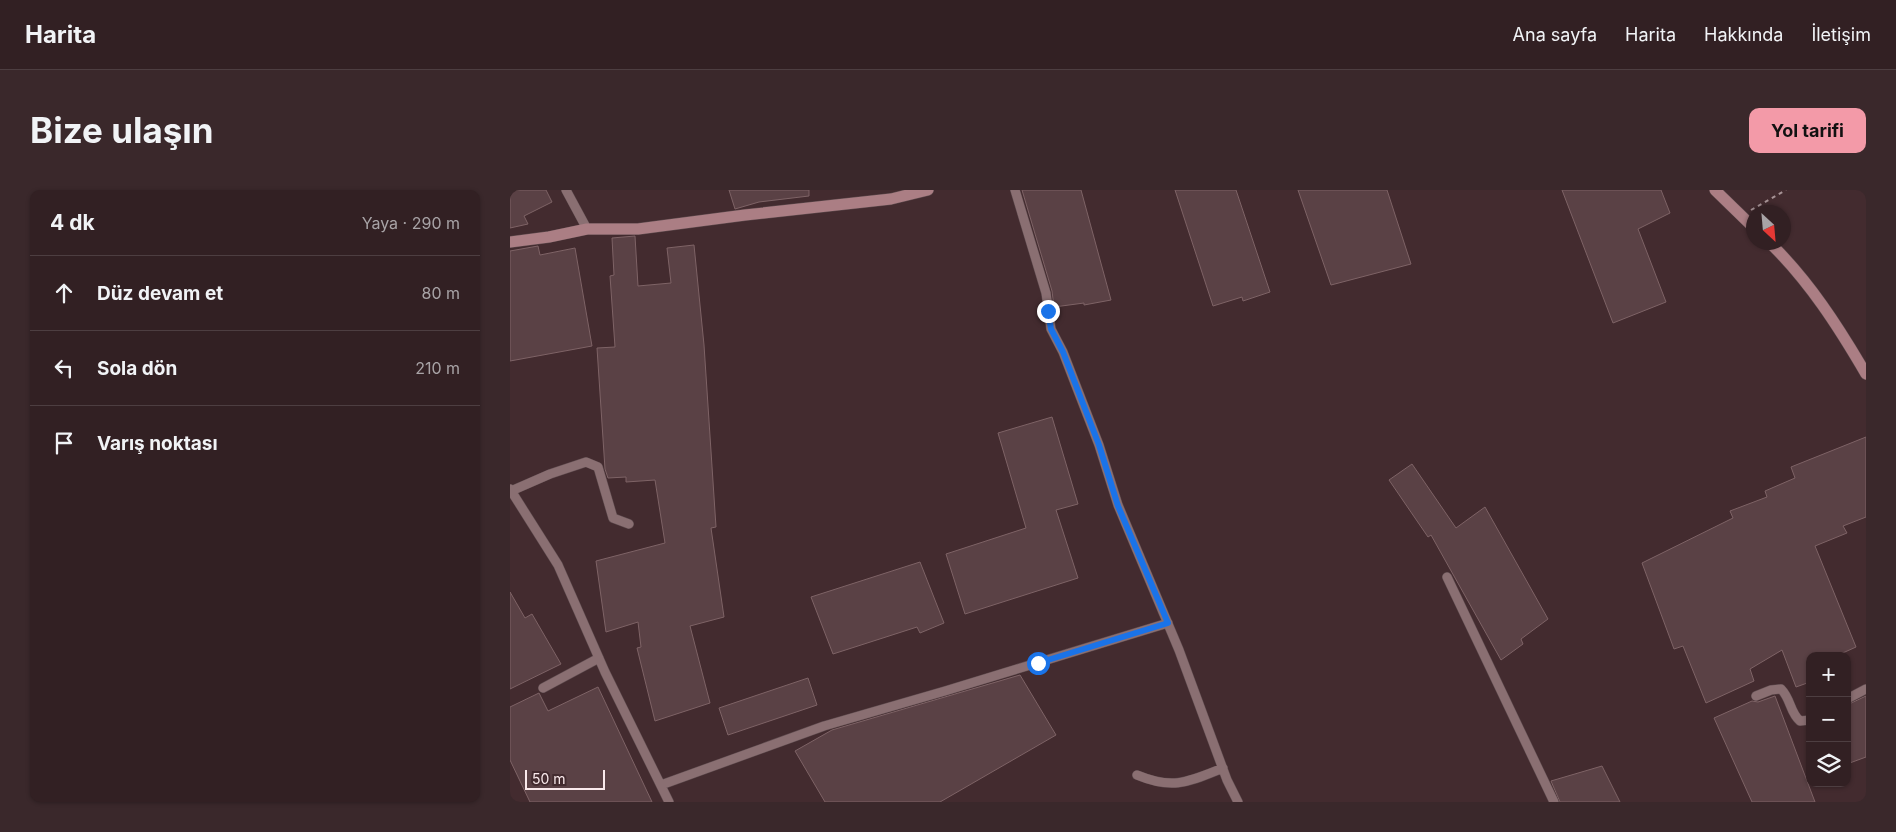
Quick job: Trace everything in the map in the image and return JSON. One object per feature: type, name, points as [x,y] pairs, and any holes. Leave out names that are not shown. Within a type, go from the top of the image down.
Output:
[{"type":"street","points":[[566,190],[588,229]]},
{"type":"street","points":[[510,242],[588,229],[638,229],[891,199],[928,190]]},
{"type":"street","points":[[1015,190],[1046,293],[1051,329],[1063,352],[1099,445],[1118,506],[1168,623],[1223,768],[1238,802]]},
{"type":"street","points":[[1715,190],[1746,221]]},
{"type":"street","points":[[1777,250],[1790,262],[1818,298],[1841,331],[1866,374]]},
{"type":"street","points":[[629,524],[613,518],[598,467],[586,462],[511,490],[558,566],[599,658],[670,802]]},
{"type":"street","points":[[1447,577],[1554,802]]},
{"type":"street","points":[[661,785],[824,726],[954,689],[1168,623]]},
{"type":"street","points":[[543,688],[599,658]]},
{"type":"street","points":[[1756,696],[1771,690],[1781,689],[1788,696],[1795,717],[1800,721],[1806,720]]},
{"type":"street","points":[[1851,697],[1866,690]]},
{"type":"street","points":[[1137,775],[1154,782],[1177,784],[1223,768]]},
{"type":"path","points":[[1741,216],[1786,190]]},
{"type":"building","points":[[510,190],[546,190],[552,202],[524,216],[528,224],[510,228]]},
{"type":"building","points":[[729,190],[809,190],[809,196],[759,202],[735,209]]},
{"type":"building","points":[[1022,190],[1081,190],[1111,300],[1084,305],[1084,303],[1054,307],[1052,291]]},
{"type":"building","points":[[1175,190],[1236,190],[1270,292],[1243,301],[1242,297],[1213,306]]},
{"type":"building","points":[[1298,190],[1387,190],[1411,264],[1331,285]]},
{"type":"building","points":[[1562,190],[1661,190],[1670,213],[1638,229],[1666,302],[1613,323]]},
{"type":"building","points":[[635,236],[638,286],[671,283],[667,248],[694,245],[704,345],[716,527],[711,528],[724,617],[690,626],[710,703],[655,721],[637,648],[641,647],[638,622],[606,632],[596,561],[665,543],[655,480],[626,482],[626,477],[608,478],[605,469],[597,348],[615,347],[610,276],[614,275],[612,238]]},
{"type":"building","points":[[538,246],[540,255],[575,248],[592,346],[510,361],[510,251]]},
{"type":"building","points":[[1052,417],[1078,504],[1056,510],[1078,578],[965,614],[946,554],[1026,528],[998,433]]},
{"type":"building","points":[[1866,437],[1866,517],[1843,526],[1847,533],[1815,546],[1856,647],[1845,652],[1806,652],[1806,683],[1796,687],[1782,650],[1750,669],[1754,681],[1706,703],[1683,646],[1674,649],[1642,563],[1733,518],[1730,511],[1767,497],[1765,491],[1795,478],[1791,467]]},
{"type":"building","points":[[1412,464],[1456,528],[1485,507],[1548,619],[1521,639],[1523,644],[1501,660],[1431,535],[1428,537],[1389,480]]},
{"type":"building","points":[[920,562],[944,623],[920,633],[917,627],[833,654],[811,597]]},
{"type":"building","points":[[510,592],[525,618],[532,614],[561,664],[510,689]]},
{"type":"building","points":[[1020,675],[1056,735],[940,802],[825,802],[795,751],[832,730]]},
{"type":"building","points":[[808,678],[817,705],[728,735],[719,708]]},
{"type":"building","points":[[598,687],[652,802],[530,802],[510,760],[510,707],[539,693],[548,711]]},
{"type":"building","points":[[1775,696],[1806,778],[1806,787],[1809,787],[1815,802],[1752,802],[1714,718],[1752,701],[1758,702]]},
{"type":"building","points":[[1866,696],[1866,757],[1851,763],[1851,742],[1851,703]]},
{"type":"building","points":[[1602,766],[1620,802],[1560,802],[1551,781]]},
{"type":"route","points":[[1038,663],[1168,623],[1118,506],[1099,445],[1063,352],[1051,329],[1048,311]]}]
